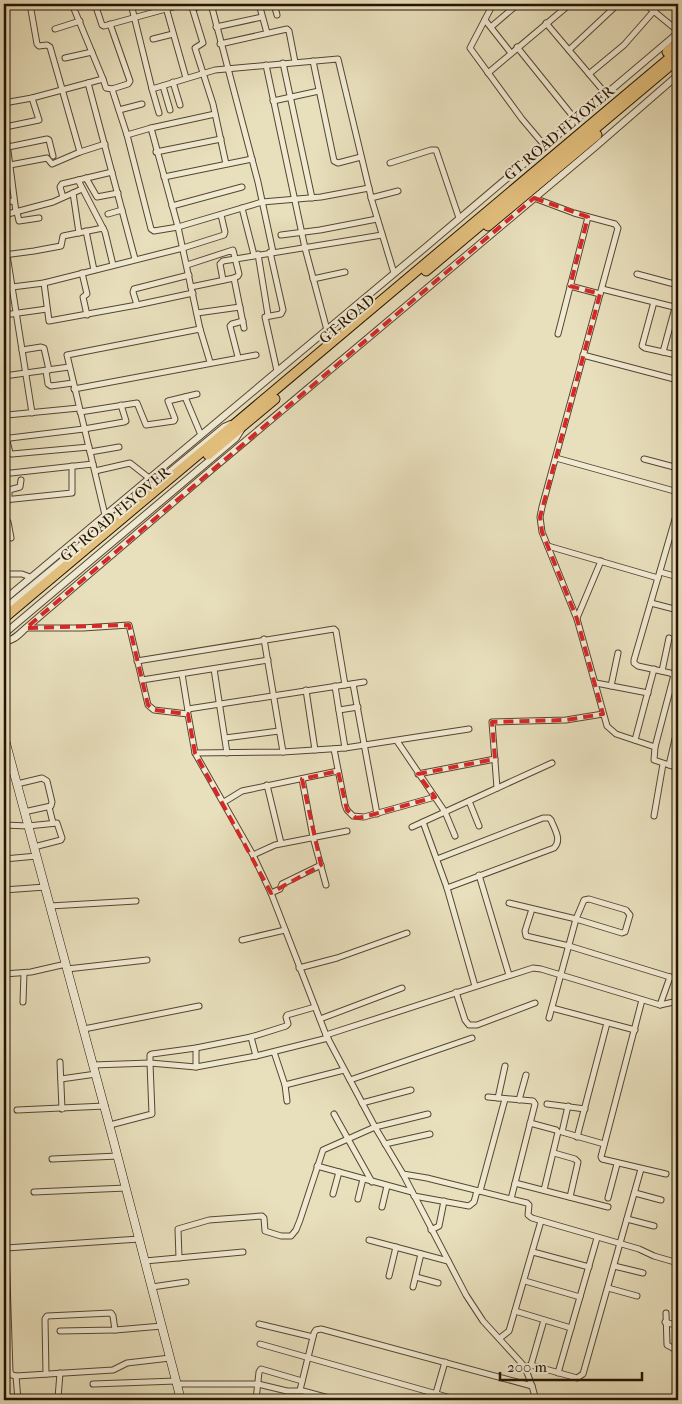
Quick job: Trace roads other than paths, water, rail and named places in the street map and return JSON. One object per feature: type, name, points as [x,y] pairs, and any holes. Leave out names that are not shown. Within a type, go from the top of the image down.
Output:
[{"type":"highway","points":[[457,236],[462,226],[469,219],[678,43]]},
{"type":"highway","name":"GT ROAD FLYOVER","points":[[468,235],[678,51]]},
{"type":"highway","name":"GT ROAD FLYOVER","points":[[457,236],[678,58]]},
{"type":"highway","points":[[468,235],[476,235],[502,215],[678,66]]},
{"type":"highway","name":"GT ROAD","points":[[241,423],[468,235]]},
{"type":"highway","name":"GT ROAD","points":[[241,423],[457,236]]},
{"type":"highway","name":"GT ROAD FLYOVER","points":[[4,625],[81,557],[241,423]]},
{"type":"highway","name":"GT ROAD FLYOVER","points":[[4,618],[81,557]]},
{"type":"main road","points":[[4,736],[105,1106],[181,1400]]},
{"type":"street","points":[[30,4],[38,44],[39,46],[47,45],[50,47],[80,152]]},
{"type":"street","points":[[72,4],[106,88],[112,89],[128,84],[130,81],[110,24]]},
{"type":"street","points":[[95,4],[104,26],[165,6],[184,4]]},
{"type":"street","points":[[131,4],[159,112]]},
{"type":"street","points":[[226,164],[215,114],[195,48],[203,43],[192,6],[211,4],[220,44],[252,159],[282,310],[280,314],[268,315]]},
{"type":"street","points":[[259,4],[267,33]]},
{"type":"street","points":[[274,4],[277,15]]},
{"type":"street","points":[[493,4],[470,48],[544,145]]},
{"type":"street","points":[[491,27],[518,4]]},
{"type":"street","points":[[488,73],[570,4]]},
{"type":"street","points":[[569,50],[618,4]]},
{"type":"street","points":[[4,600],[327,330],[678,32],[645,4]]},
{"type":"street","points":[[589,74],[624,45],[660,4]]},
{"type":"street","points":[[165,6],[186,78]]},
{"type":"street","points":[[216,28],[262,17]]},
{"type":"street","points":[[485,20],[511,53]]},
{"type":"street","points":[[55,28],[80,21]]},
{"type":"street","points":[[546,23],[606,94]]},
{"type":"street","points":[[220,44],[289,30],[295,62]]},
{"type":"street","points":[[153,39],[173,34]]},
{"type":"street","points":[[518,48],[575,119]]},
{"type":"street","points":[[65,58],[92,52]]},
{"type":"street","points":[[152,89],[203,73],[228,68],[338,59],[368,188],[394,273]]},
{"type":"street","points":[[313,61],[335,162],[361,157]]},
{"type":"street","points":[[283,64],[312,198]]},
{"type":"street","points":[[266,65],[305,248],[327,330]]},
{"type":"street","points":[[4,641],[12,639],[26,628],[210,470],[678,76]]},
{"type":"street","points":[[4,103],[32,98],[103,79]]},
{"type":"street","points":[[172,82],[180,105]]},
{"type":"street","points":[[88,83],[135,259]]},
{"type":"street","points":[[163,86],[170,110]]},
{"type":"street","points":[[112,89],[127,135],[152,230],[178,227],[262,202],[312,198],[368,188]]},
{"type":"street","points":[[273,101],[320,91]]},
{"type":"street","points":[[5,127],[39,120],[32,98]]},
{"type":"street","points":[[119,110],[142,104]]},
{"type":"street","points":[[127,135],[215,114]]},
{"type":"street","points":[[4,121],[16,212],[20,220],[39,218]]},
{"type":"street","points":[[151,128],[178,227],[200,328],[210,362]]},
{"type":"street","points":[[8,147],[47,139],[49,140],[53,156]]},
{"type":"street","points":[[156,152],[221,139]]},
{"type":"street","points":[[10,165],[47,158],[51,164],[105,144]]},
{"type":"street","points":[[390,163],[436,150],[459,218]]},
{"type":"street","points":[[164,177],[252,159]]},
{"type":"street","points":[[63,197],[60,185],[112,172]]},
{"type":"street","points":[[86,178],[97,197],[118,193]]},
{"type":"street","points":[[78,180],[103,228],[114,265]]},
{"type":"street","points":[[172,206],[242,187]]},
{"type":"street","points":[[4,215],[53,202],[82,189]]},
{"type":"street","points":[[371,198],[398,191]]},
{"type":"street","points":[[73,193],[79,233]]},
{"type":"street","points":[[534,198],[588,217],[615,224],[618,228],[540,516],[542,532],[577,619],[607,726],[612,732],[655,747]]},
{"type":"street","points":[[4,202],[14,201]]},
{"type":"street","points":[[242,208],[256,255],[268,315],[266,317],[267,327],[277,371]]},
{"type":"street","points":[[108,214],[122,210]]},
{"type":"street","points":[[4,288],[44,283],[183,248],[225,234],[221,215]]},
{"type":"street","points":[[558,334],[588,217]]},
{"type":"street","points":[[281,235],[377,219]]},
{"type":"street","points":[[32,413],[12,287],[5,255],[34,252],[61,246],[62,237],[103,228]]},
{"type":"street","points":[[86,231],[94,270]]},
{"type":"street","points":[[224,280],[221,262],[382,235]]},
{"type":"street","points":[[44,283],[49,321],[137,306],[239,275],[236,258],[231,250],[187,265]]},
{"type":"street","points":[[313,278],[345,272]]},
{"type":"street","points":[[82,273],[87,294],[83,297],[87,315]]},
{"type":"street","points":[[637,274],[678,284]]},
{"type":"street","points":[[137,306],[133,292],[134,289],[189,275]]},
{"type":"street","points":[[234,278],[244,328]]},
{"type":"street","points":[[570,286],[677,308],[663,352]]},
{"type":"street","points":[[654,302],[642,346],[672,354]]},
{"type":"street","points":[[197,313],[240,306]]},
{"type":"street","points":[[4,315],[47,309]]},
{"type":"street","points":[[238,357],[230,325],[243,321]]},
{"type":"street","points":[[105,515],[69,367],[68,354],[200,328]]},
{"type":"street","points":[[22,350],[44,348],[48,370],[48,384],[50,386],[74,386],[256,355]]},
{"type":"street","points":[[583,355],[678,380]]},
{"type":"street","points":[[4,376],[69,367]]},
{"type":"street","points":[[7,415],[80,410],[138,403],[145,424],[148,425],[174,421],[175,419],[167,402],[197,394]]},
{"type":"street","points":[[185,397],[201,435]]},
{"type":"street","points":[[119,447],[12,454],[8,441],[10,438],[84,429],[126,421],[121,405]]},
{"type":"street","points":[[4,609],[224,427],[241,423]]},
{"type":"street","points":[[4,634],[236,438],[241,423]]},
{"type":"street","points":[[556,458],[678,492]]},
{"type":"street","points":[[644,459],[678,468]]},
{"type":"street","points":[[11,473],[93,464]]},
{"type":"street","points":[[94,471],[130,464],[149,478]]},
{"type":"street","points":[[20,480],[20,487],[9,490],[6,500],[72,493],[72,466]]},
{"type":"street","points":[[678,512],[634,663],[638,666],[674,675],[655,747],[654,760],[678,768]]},
{"type":"street","points":[[4,518],[8,522],[11,538]]},
{"type":"street","points":[[548,546],[659,575],[678,577]]},
{"type":"street","points":[[577,619],[601,561]]},
{"type":"street","points":[[4,574],[22,574],[30,577]]},
{"type":"street","points":[[651,603],[678,610]]},
{"type":"street","points":[[26,628],[84,628],[129,625],[148,705],[150,708],[159,711],[188,712],[306,690],[364,682]]},
{"type":"street","points":[[137,661],[264,639],[335,630],[345,685]]},
{"type":"street","points":[[662,671],[669,638]]},
{"type":"street","points":[[264,639],[283,752]]},
{"type":"street","points":[[611,686],[618,653]]},
{"type":"street","points":[[142,680],[268,660]]},
{"type":"street","points":[[214,669],[227,753]]},
{"type":"street","points":[[635,740],[654,669]]},
{"type":"street","points":[[182,674],[195,753],[253,855],[271,893],[327,1037],[474,1309],[525,1368],[536,1400]]},
{"type":"street","points":[[596,683],[648,694]]},
{"type":"street","points":[[353,684],[377,814]]},
{"type":"street","points":[[335,686],[345,748]]},
{"type":"street","points":[[306,690],[315,750]]},
{"type":"street","points":[[339,710],[358,707]]},
{"type":"street","points":[[497,788],[492,722],[566,720],[603,714]]},
{"type":"street","points":[[654,816],[666,765],[678,726]]},
{"type":"street","points":[[195,753],[283,752],[334,749],[469,729]]},
{"type":"street","points":[[225,738],[279,731]]},
{"type":"street","points":[[397,741],[446,812],[455,836]]},
{"type":"street","points":[[334,749],[345,805],[350,814],[360,818],[435,797]]},
{"type":"street","points":[[418,774],[495,759]]},
{"type":"street","points":[[412,827],[552,763]]},
{"type":"street","points":[[224,802],[242,791],[338,771]]},
{"type":"street","points":[[17,784],[46,779],[52,802],[49,807],[52,823]]},
{"type":"street","points":[[302,779],[313,837],[326,885]]},
{"type":"street","points":[[267,785],[280,843]]},
{"type":"street","points":[[469,801],[479,826]]},
{"type":"street","points":[[24,812],[49,807]]},
{"type":"street","points":[[437,859],[543,818],[551,820],[558,838],[557,846],[447,888]]},
{"type":"street","points":[[424,822],[447,888],[475,986]]},
{"type":"street","points":[[4,825],[58,824],[61,840],[34,847]]},
{"type":"street","points":[[253,855],[280,843],[347,831]]},
{"type":"street","points":[[4,859],[37,856]]},
{"type":"street","points":[[271,893],[280,889],[282,884],[321,866]]},
{"type":"street","points":[[479,876],[509,975]]},
{"type":"street","points":[[4,890],[45,886]]},
{"type":"street","points":[[509,903],[576,919],[624,933],[630,915],[626,910],[586,899],[583,901],[576,919],[549,1018]]},
{"type":"street","points":[[50,906],[136,902]]},
{"type":"street","points":[[532,909],[525,931],[526,936],[569,946],[678,979]]},
{"type":"street","points":[[242,940],[285,930]]},
{"type":"street","points":[[299,968],[337,958],[407,933]]},
{"type":"street","points":[[4,974],[147,960]]},
{"type":"street","points":[[94,1065],[150,1063],[196,1067],[256,1056],[327,1037],[532,968],[660,1005],[678,1002]]},
{"type":"street","points":[[23,1002],[24,973]]},
{"type":"street","points":[[660,1005],[670,977]]},
{"type":"street","points":[[320,1019],[402,988]]},
{"type":"street","points":[[456,992],[465,1020],[469,1025],[477,1024],[535,1003]]},
{"type":"street","points":[[642,1000],[601,1158],[617,1164],[666,1174]]},
{"type":"street","points":[[84,1029],[199,1006]]},
{"type":"street","points":[[110,1125],[152,1114],[150,1055],[251,1037],[286,1026],[288,1024],[287,1015],[315,1007]]},
{"type":"street","points":[[552,1008],[635,1030]]},
{"type":"street","points":[[578,1136],[607,1023]]},
{"type":"street","points":[[251,1037],[256,1056]]},
{"type":"street","points":[[350,1080],[472,1038]]},
{"type":"street","points":[[196,1048],[196,1067]]},
{"type":"street","points":[[274,1052],[285,1085],[288,1101]]},
{"type":"street","points":[[60,1062],[62,1109]]},
{"type":"street","points":[[498,1098],[505,1066]]},
{"type":"street","points":[[285,1085],[344,1070]]},
{"type":"street","points":[[61,1079],[96,1074]]},
{"type":"street","points":[[519,1100],[526,1075]]},
{"type":"street","points":[[362,1104],[411,1090]]},
{"type":"street","points":[[488,1097],[534,1102],[535,1107],[511,1199]]},
{"type":"street","points":[[317,1166],[413,1194],[471,1205],[478,1191],[505,1099]]},
{"type":"street","points":[[547,1104],[586,1109]]},
{"type":"street","points":[[17,1110],[105,1106]]},
{"type":"street","points":[[568,1106],[562,1131],[604,1144]]},
{"type":"street","points":[[334,1114],[372,1182]]},
{"type":"street","points":[[179,1258],[178,1229],[204,1221],[262,1216],[264,1218],[265,1231],[281,1236],[291,1236],[300,1220],[323,1150],[375,1127],[428,1114]]},
{"type":"street","points":[[530,1122],[558,1131],[544,1190]]},
{"type":"street","points":[[385,1144],[430,1134]]},
{"type":"street","points":[[554,1153],[575,1159],[578,1162],[570,1197]]},
{"type":"street","points":[[52,1159],[118,1156]]},
{"type":"street","points":[[608,1198],[617,1164]]},
{"type":"street","points":[[525,1368],[531,1365],[577,1378],[583,1374],[641,1169]]},
{"type":"street","points":[[333,1194],[339,1172]]},
{"type":"street","points":[[402,1174],[427,1178],[527,1203],[529,1207],[528,1215],[542,1221],[678,1263]]},
{"type":"street","points":[[358,1199],[363,1179]]},
{"type":"street","points":[[515,1183],[608,1207]]},
{"type":"street","points":[[382,1206],[387,1186]]},
{"type":"street","points":[[34,1192],[126,1188]]},
{"type":"street","points":[[4,1193],[6,1351],[12,1375],[113,1370],[127,1363],[170,1358]]},
{"type":"street","points":[[634,1194],[661,1200]]},
{"type":"street","points":[[431,1230],[438,1226],[444,1201]]},
{"type":"street","points":[[627,1220],[654,1226]]},
{"type":"street","points":[[500,1338],[509,1331],[542,1221]]},
{"type":"street","points":[[558,1373],[597,1238]]},
{"type":"street","points":[[6,1248],[139,1239]]},
{"type":"street","points":[[369,1240],[448,1261]]},
{"type":"street","points":[[389,1276],[396,1247]]},
{"type":"street","points":[[145,1261],[243,1252]]},
{"type":"street","points":[[533,1252],[589,1267]]},
{"type":"street","points":[[413,1287],[422,1254]]},
{"type":"street","points":[[614,1266],[643,1274]]},
{"type":"street","points":[[416,1277],[438,1283]]},
{"type":"street","points":[[525,1281],[580,1297]]},
{"type":"street","points":[[152,1287],[186,1282]]},
{"type":"street","points":[[608,1288],[637,1296]]},
{"type":"street","points":[[515,1311],[571,1328]]},
{"type":"street","points":[[46,1374],[45,1319],[47,1316],[111,1313],[114,1330]]},
{"type":"street","points":[[666,1313],[667,1345],[678,1351]]},
{"type":"street","points":[[531,1365],[544,1320]]},
{"type":"street","points":[[665,1322],[678,1326]]},
{"type":"street","points":[[259,1324],[313,1337]]},
{"type":"street","points":[[60,1331],[114,1330],[162,1326]]},
{"type":"street","points":[[300,1390],[313,1337],[316,1330],[324,1329],[532,1386]]},
{"type":"street","points":[[260,1344],[458,1400]]},
{"type":"street","points":[[434,1400],[445,1362]]},
{"type":"street","points":[[256,1400],[261,1369],[302,1381]]},
{"type":"street","points":[[56,1400],[58,1398],[60,1373]]},
{"type":"street","points":[[16,1376],[18,1400]]},
{"type":"street","points":[[93,1384],[177,1382],[258,1384],[287,1391],[300,1390],[336,1400]]}]
